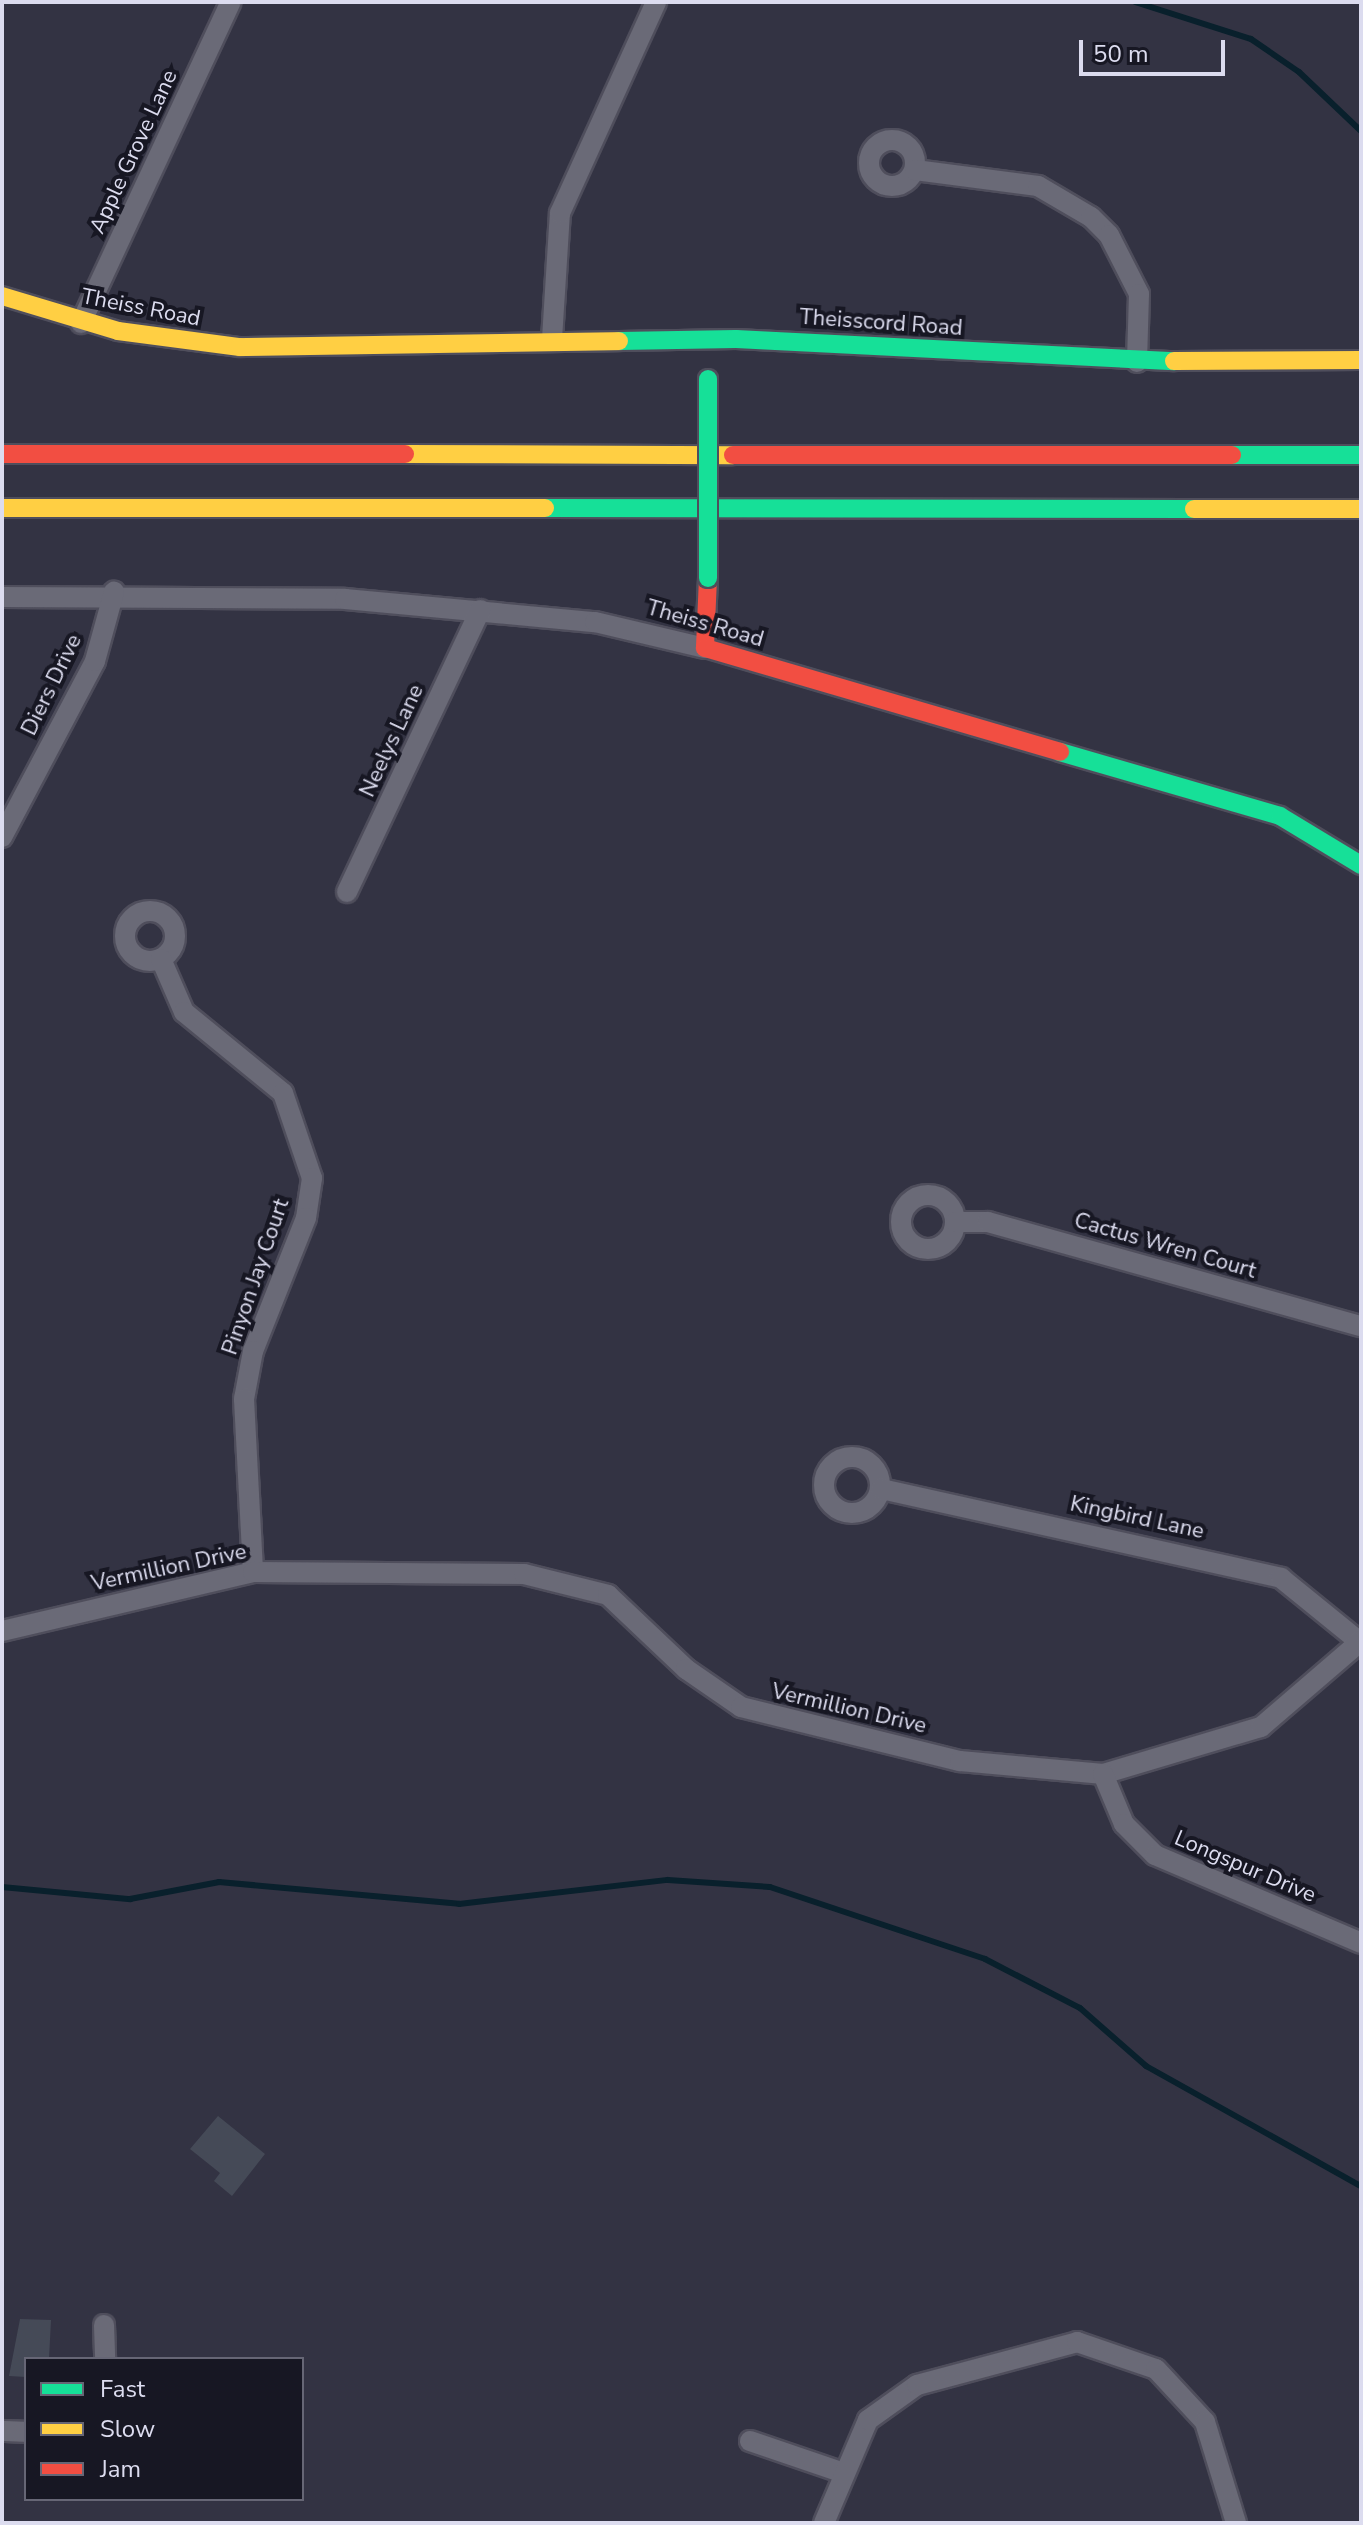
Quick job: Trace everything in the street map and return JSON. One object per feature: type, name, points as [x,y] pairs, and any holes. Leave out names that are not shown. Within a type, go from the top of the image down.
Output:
[{"type":"main road","name":"Theiss Road","points":[[2,296],[81,323],[240,347],[552,339],[707,339]]},
{"type":"main road","name":"Theisscord Road","points":[[707,339],[1137,362],[1361,360]]},
{"type":"main road","points":[[705,648],[708,578],[707,339]]},
{"type":"main road","points":[[2,454],[1361,455]]},
{"type":"main road","points":[[2,508],[1361,509]]},
{"type":"main road","name":"Theiss Road","points":[[705,648],[1269,813],[1322,835],[1361,865]]},
{"type":"street","name":"Apple Grove Lane","points":[[81,323],[231,2]]},
{"type":"street","points":[[552,339],[560,213],[656,2]]},
{"type":"street","points":[[915,170],[1038,186],[1091,217],[1109,235],[1139,294],[1137,362]]},
{"type":"street","name":"Theiss Road","points":[[2,597],[114,592],[480,610],[618,626],[705,648]]},
{"type":"street","name":"Diers Drive","points":[[2,837],[95,661],[114,592]]},
{"type":"street","name":"Neelys Lane","points":[[347,892],[480,610]]},
{"type":"street","name":"Pinyon Jay Court","points":[[161,959],[184,1012],[283,1093],[312,1178],[306,1218],[253,1351],[244,1399],[253,1572]]},
{"type":"street","name":"Cactus Wren Court","points":[[956,1222],[988,1222],[1361,1326]]},
{"type":"street","name":"Kingbird Lane","points":[[881,1489],[1281,1578],[1361,1642]]},
{"type":"street","name":"Vermillion Drive","points":[[2,1631],[253,1572],[524,1574],[572,1581],[608,1595],[686,1669],[741,1707],[960,1761],[1103,1774],[1261,1727],[1361,1642]]},
{"type":"street","name":"Longspur Drive","points":[[1103,1774],[1124,1824],[1155,1855],[1361,1943]]},
{"type":"street","points":[[104,2325],[105,2357]]},
{"type":"street","points":[[824,2523],[841,2472],[868,2420],[917,2385],[1077,2342],[1156,2369],[1205,2422],[1236,2523]]},
{"type":"street","points":[[2,2431],[24,2432]]},
{"type":"street","points":[[750,2441],[841,2472]]},
{"type":"building","points":[[218,2116],[265,2154],[232,2196],[214,2181],[220,2173],[190,2149]]},
{"type":"building","points":[[20,2319],[51,2320],[49,2357],[24,2357],[24,2377],[9,2376]]},
{"type":"waterway","points":[[1135,2],[1251,39],[1299,72],[1361,131]]},
{"type":"waterway","points":[[2,1887],[130,1899],[219,1882],[459,1904],[668,1880],[770,1887],[985,1959],[1080,2008],[1146,2066],[1361,2186]]},
{"type":"traffic: fast","points":[[619,341],[736,339],[1174,361]]},
{"type":"traffic: fast","points":[[708,379],[708,578]]},
{"type":"traffic: fast","points":[[1232,455],[1361,455]]},
{"type":"traffic: fast","points":[[545,508],[1194,509]]},
{"type":"traffic: fast","points":[[1060,752],[1280,816],[1361,865]]},
{"type":"traffic: slow","points":[[2,296],[118,331],[240,347],[619,341]]},
{"type":"traffic: slow","points":[[1174,361],[1361,360]]},
{"type":"traffic: slow","points":[[405,454],[733,455]]},
{"type":"traffic: slow","points":[[2,508],[545,508]]},
{"type":"traffic: slow","points":[[1194,509],[1361,509]]},
{"type":"traffic: jam","points":[[2,454],[405,454]]},
{"type":"traffic: jam","points":[[733,455],[1232,455]]},
{"type":"traffic: jam","points":[[708,578],[705,648],[1060,752]]}]
